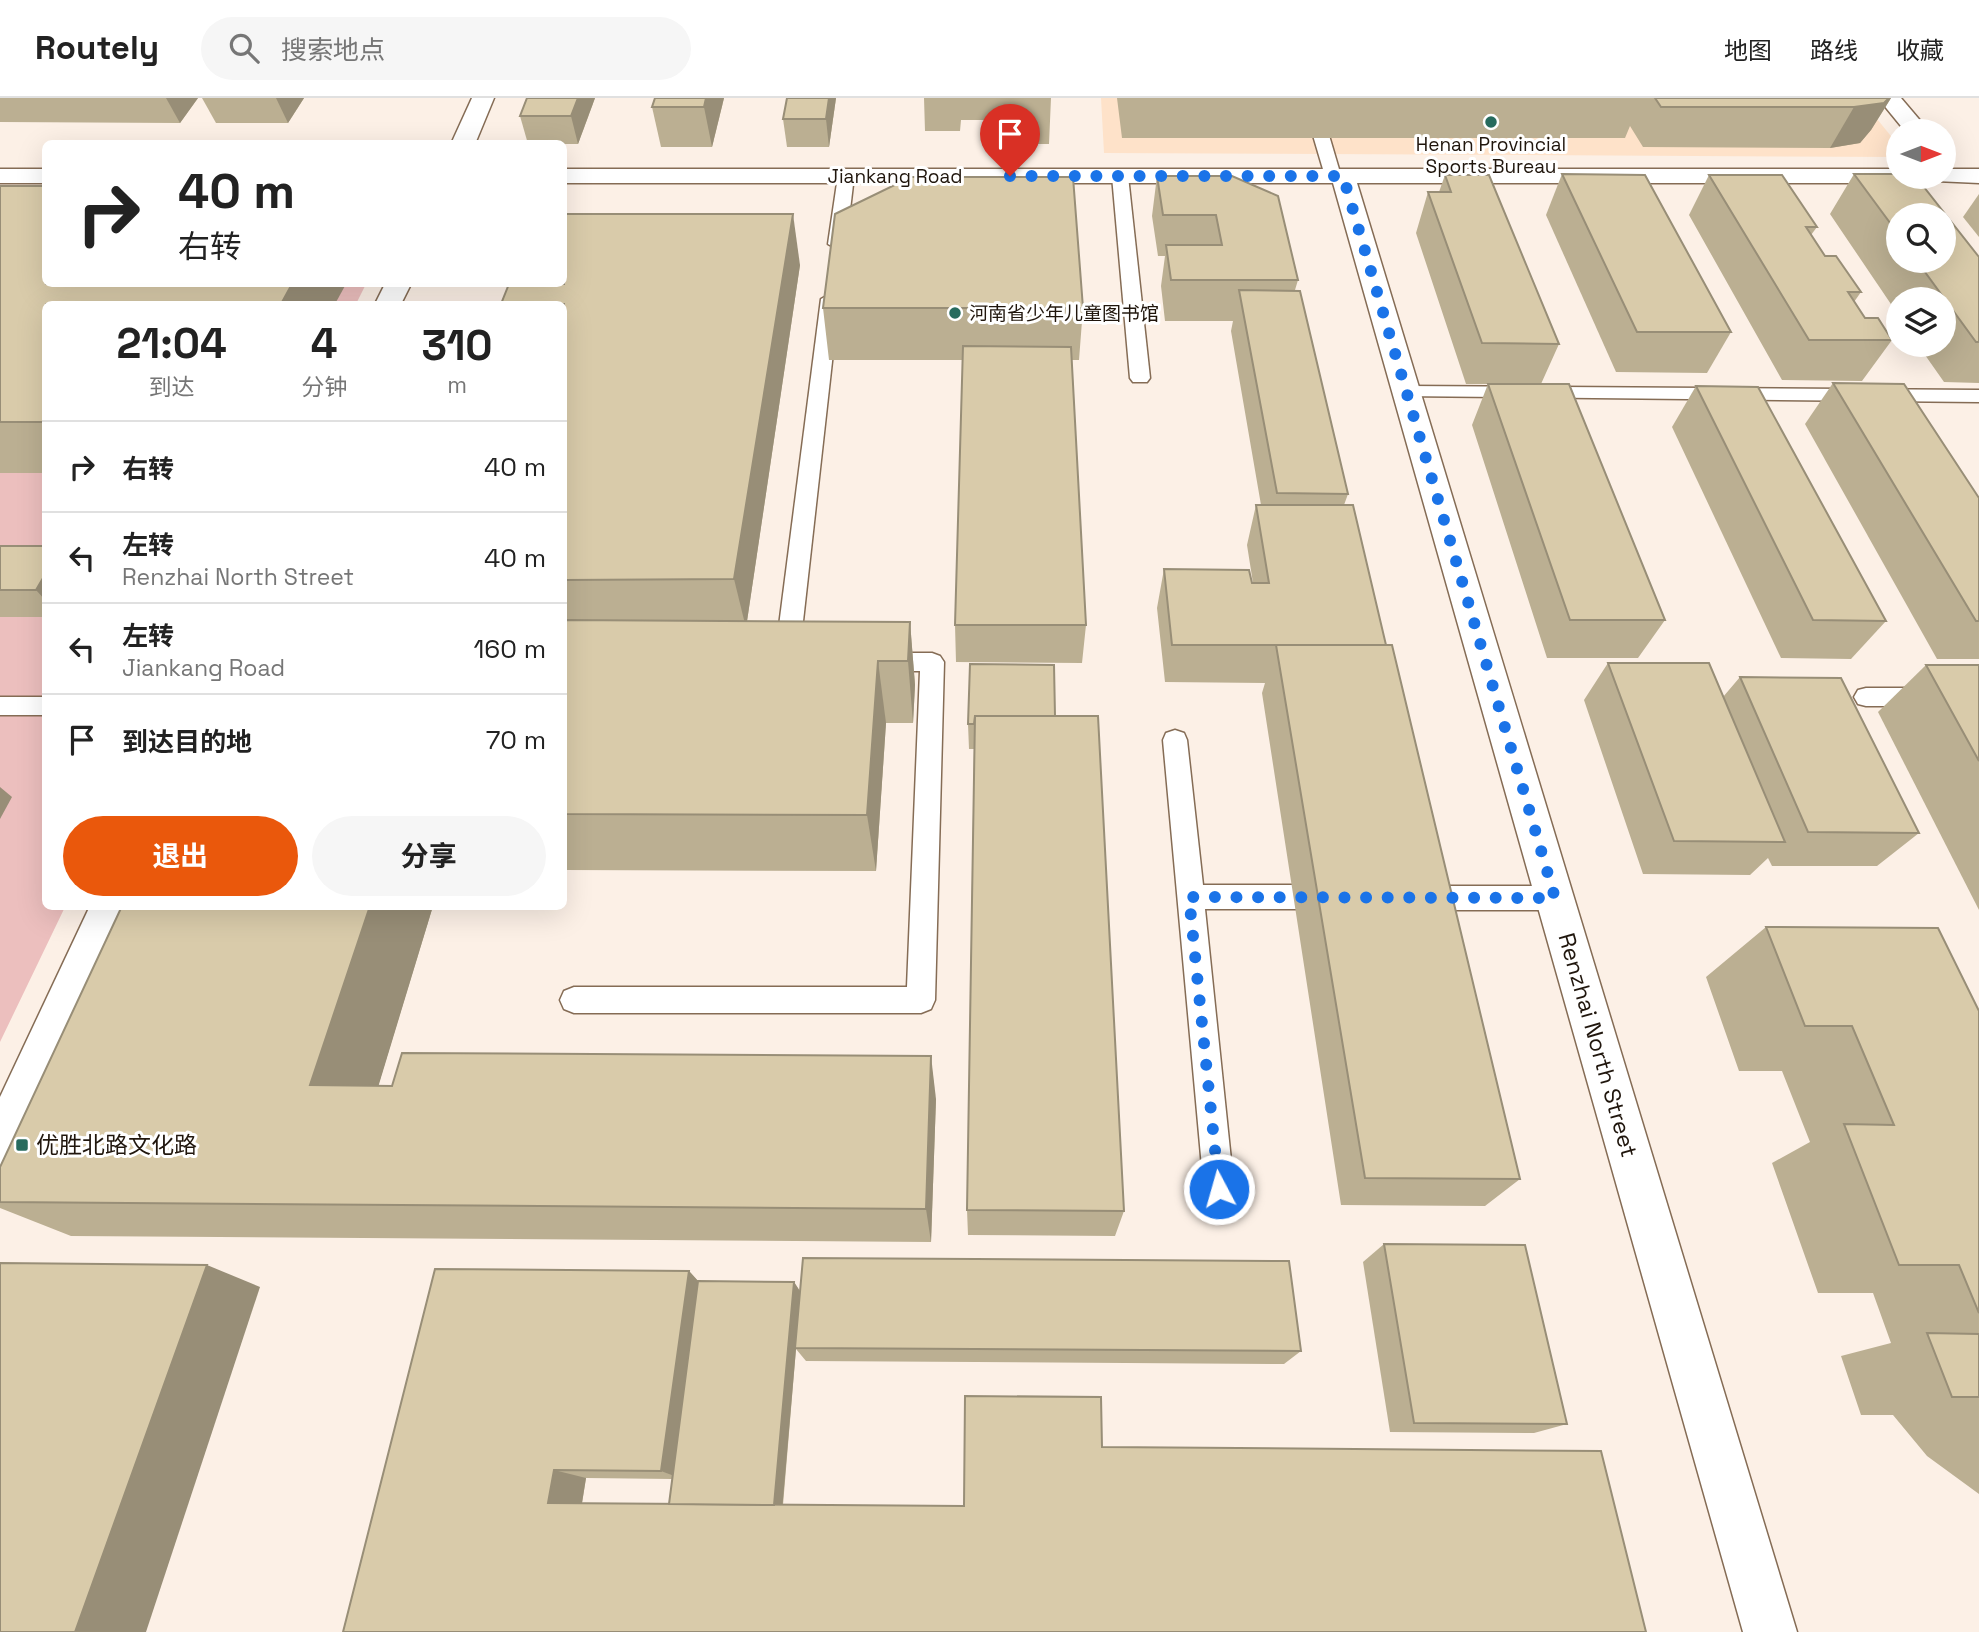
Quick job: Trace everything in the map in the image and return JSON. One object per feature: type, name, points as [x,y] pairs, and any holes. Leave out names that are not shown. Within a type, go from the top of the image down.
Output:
[{"type":"street","points":[[465,140],[483,98]]},
{"type":"street","points":[[1889,98],[1907,119]]},
{"type":"street","points":[[1956,173],[1979,176]]},
{"type":"street","points":[[0,176],[42,176]]},
{"type":"street","name":"Jiankang Road","points":[[567,176],[1886,176]]},
{"type":"street","name":"Renzhai North Street","points":[[1338,176],[1406,393],[1770,1632]]},
{"type":"street","points":[[0,1145],[108,910]]},
{"type":"lane","points":[[1310,98],[1338,176]]},
{"type":"lane","points":[[786,662],[846,176]]},
{"type":"lane","points":[[1120,176],[1140,378]]},
{"type":"lane","points":[[1406,393],[1979,396]]},
{"type":"lane","points":[[758,662],[813,662]]},
{"type":"lane","points":[[574,1000],[921,1000],[932,662],[852,662]]},
{"type":"lane","points":[[1866,697],[1979,697]]},
{"type":"lane","points":[[0,706],[42,706]]},
{"type":"lane","points":[[1175,740],[1219,1189]]},
{"type":"lane","points":[[1189,897],[1352,897]]},
{"type":"lane","points":[[1393,898],[1555,898]]},
{"type":"shaded area","name":"Henan Provincial Sports Bureau","points":[[1101,98],[1860,98],[1886,130],[1886,157],[1104,153]]},
{"type":"shaded area","points":[[0,208],[42,277],[42,287],[364,287],[358,301],[42,301],[42,910],[64,910],[0,1042]]},
{"type":"building","points":[[527,98],[578,98],[571,116],[520,116]]},
{"type":"building","points":[[655,98],[706,98],[704,107],[652,107]]},
{"type":"building","points":[[787,98],[829,98],[826,119],[783,119]]},
{"type":"building","points":[[1655,98],[1889,98],[1884,103],[1854,107],[1661,107]]},
{"type":"building","points":[[1562,174],[1645,175],[1731,332],[1637,332]]},
{"type":"building","points":[[1854,174],[1886,174],[1886,189],[1925,189],[1936,203],[1886,203],[1886,217]]},
{"type":"building","points":[[1445,175],[1489,175],[1559,344],[1482,343],[1428,192],[1451,192]]},
{"type":"building","points":[[1709,175],[1782,175],[1817,227],[1806,227],[1825,256],[1836,256],[1861,292],[1848,292],[1865,318],[1878,318],[1886,331],[1886,340],[1809,340]]},
{"type":"building","points":[[1157,176],[1232,176],[1278,196],[1298,280],[1171,280],[1166,245],[1222,245],[1216,215],[1163,215]]},
{"type":"building","points":[[911,177],[1073,177],[1083,308],[823,308],[835,214]]},
{"type":"building","points":[[0,186],[42,186],[42,287],[290,287],[283,301],[42,301],[42,422],[0,422]]},
{"type":"building","points":[[567,214],[793,214],[734,579],[567,580],[567,301],[502,301],[508,287],[567,287]]},
{"type":"building","points":[[1956,228],[1979,257],[1979,342],[1976,342],[1956,315],[1956,287],[1936,287],[1926,273],[1956,273]]},
{"type":"building","points":[[1239,290],[1300,291],[1348,494],[1277,493]]},
{"type":"building","points":[[963,346],[1071,347],[1086,625],[955,625]]},
{"type":"building","points":[[1833,383],[1904,384],[1979,498],[1979,621],[1976,621]]},
{"type":"building","points":[[1488,384],[1569,384],[1665,620],[1570,620]]},
{"type":"building","points":[[1696,386],[1758,387],[1886,621],[1813,620]]},
{"type":"building","points":[[1256,505],[1353,505],[1386,645],[1172,645],[1164,569],[1249,570],[1252,583],[1269,583]]},
{"type":"building","points":[[0,546],[42,546],[42,580],[36,590],[0,590]]},
{"type":"building","points":[[567,620],[910,622],[908,661],[878,661],[867,815],[567,814]]},
{"type":"building","points":[[1276,645],[1392,645],[1520,1179],[1365,1178]]},
{"type":"building","points":[[1608,663],[1709,663],[1785,842],[1674,841]]},
{"type":"building","points":[[970,664],[1054,665],[1055,716],[975,716],[974,724],[968,724]]},
{"type":"building","points":[[1926,665],[1979,665],[1979,761]]},
{"type":"building","points":[[1740,677],[1841,678],[1919,833],[1808,832]]},
{"type":"building","points":[[975,716],[1098,716],[1124,1211],[967,1210]]},
{"type":"building","points":[[120,910],[369,910],[310,1085],[392,1086],[402,1053],[931,1056],[926,1209],[0,1202],[0,1167]]},
{"type":"building","points":[[1766,927],[1938,928],[1979,1011],[1979,1313],[1959,1265],[1899,1265],[1844,1124],[1894,1125],[1852,1026],[1805,1026]]},
{"type":"building","points":[[1384,1244],[1525,1245],[1567,1424],[1414,1423]]},
{"type":"building","points":[[803,1258],[1289,1261],[1301,1351],[795,1348]]},
{"type":"building","points":[[0,1263],[207,1265],[75,1632],[0,1632]]},
{"type":"building","points":[[435,1269],[689,1271],[661,1471],[554,1470],[548,1503],[964,1506],[965,1396],[1101,1397],[1102,1447],[1601,1451],[1646,1632],[343,1632]]},
{"type":"building","points":[[698,1281],[794,1282],[774,1505],[669,1504]]},
{"type":"building","points":[[1927,1333],[1979,1334],[1979,1397],[1952,1397]]},
{"type":"place","name":"Henan Provincial Sports Bureau","points":[[1491,122]]},
{"type":"place","name":"河南省少年儿童图书馆","points":[[955,313]]},
{"type":"place","name":"优胜北路文化路","points":[[22,1145]]},
{"type":"route","points":[[1010,176],[1343,176],[1555,898],[1189,897],[1219,1189]]}]
